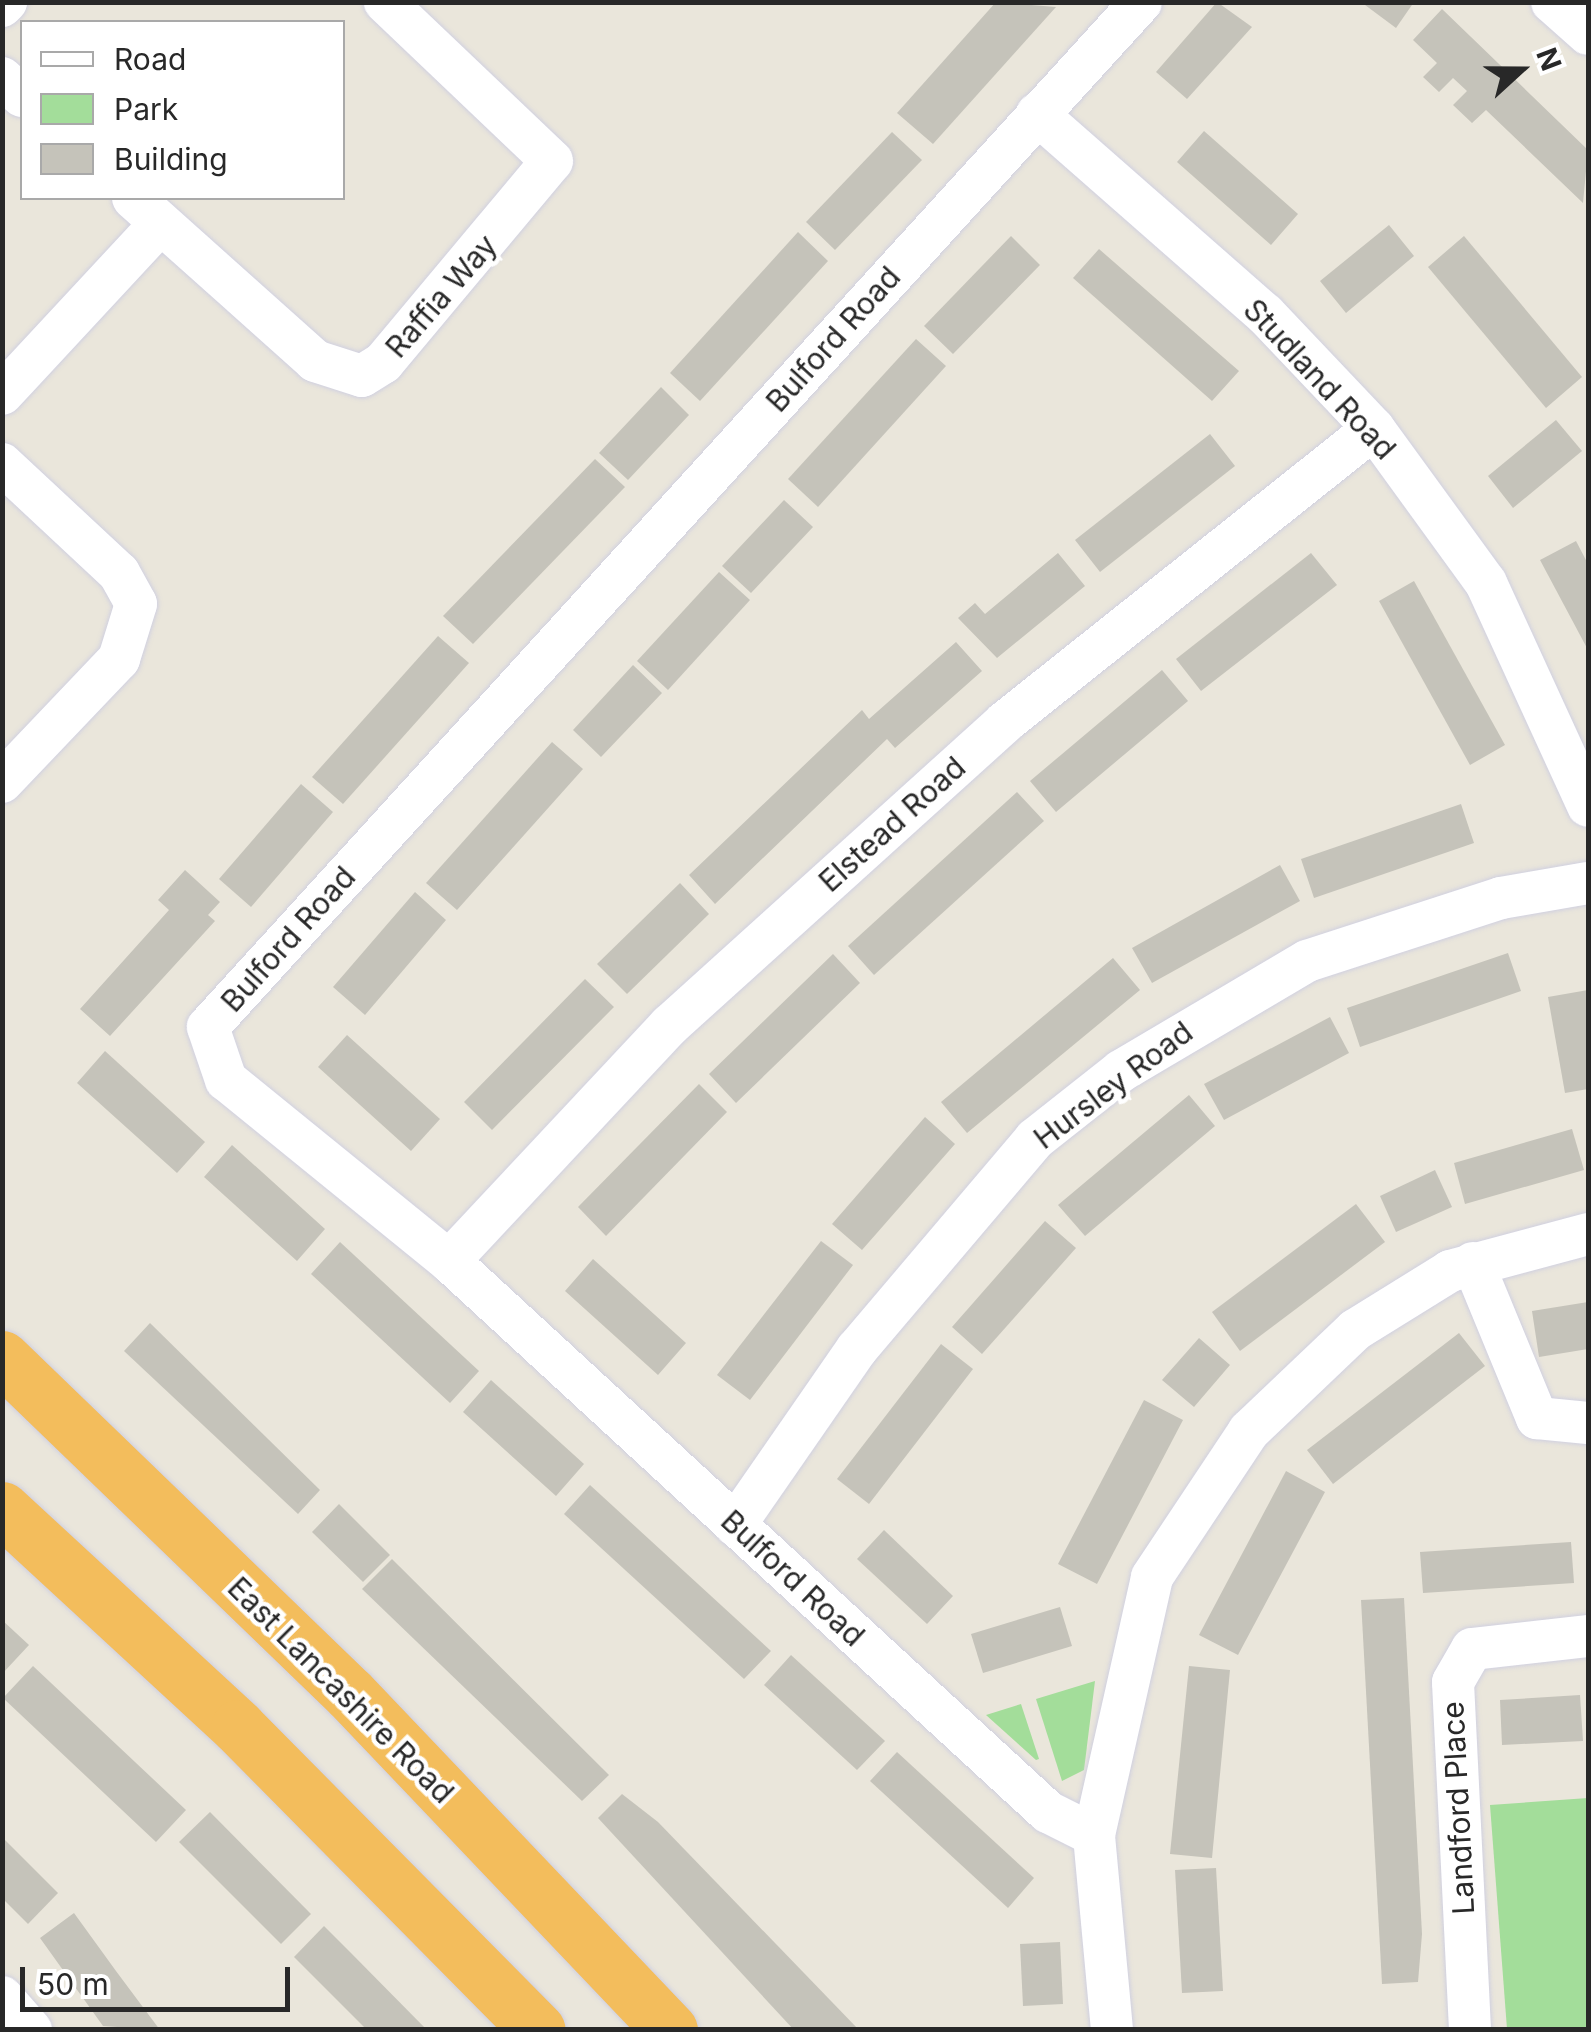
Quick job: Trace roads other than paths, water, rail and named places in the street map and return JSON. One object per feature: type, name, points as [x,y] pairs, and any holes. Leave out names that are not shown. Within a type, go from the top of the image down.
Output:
[{"type":"highway","name":"East Lancashire Road","points":[[2,1358],[350,1694],[670,2030]]},
{"type":"highway","points":[[2,1509],[238,1728],[538,2030]]},
{"type":"street","name":"Raffia Way","points":[[147,210],[315,361],[362,376],[383,363],[552,161],[386,2]]},
{"type":"street","name":"Bulford Road","points":[[1094,1835],[1048,1812],[449,1260],[226,1080],[208,1028],[1141,2]]},
{"type":"street","points":[[1552,2],[1588,34]]},
{"type":"street","name":"Studland Road","points":[[1037,114],[1265,314],[1374,429],[1486,583],[1588,806]]},
{"type":"street","points":[[2,394],[147,210]]},
{"type":"street","name":"Elstead Road","points":[[449,1260],[670,1025],[1005,722],[1374,429]]},
{"type":"street","points":[[2,464],[119,573],[136,604],[119,659],[2,782]]},
{"type":"street","name":"Hursley Road","points":[[735,1525],[857,1349],[1010,1169],[1122,1071],[1308,961],[1501,898],[1588,883]]},
{"type":"street","points":[[1112,2030],[1094,1835],[1152,1576],[1248,1431],[1356,1330],[1473,1263],[1588,1234]]},
{"type":"street","points":[[1473,1263],[1537,1418],[1588,1424]]},
{"type":"street","name":"Landford Place","points":[[1470,2030],[1453,1682],[1472,1649],[1588,1636]]},
{"type":"street","points":[[2,1998],[30,2030]]}]
